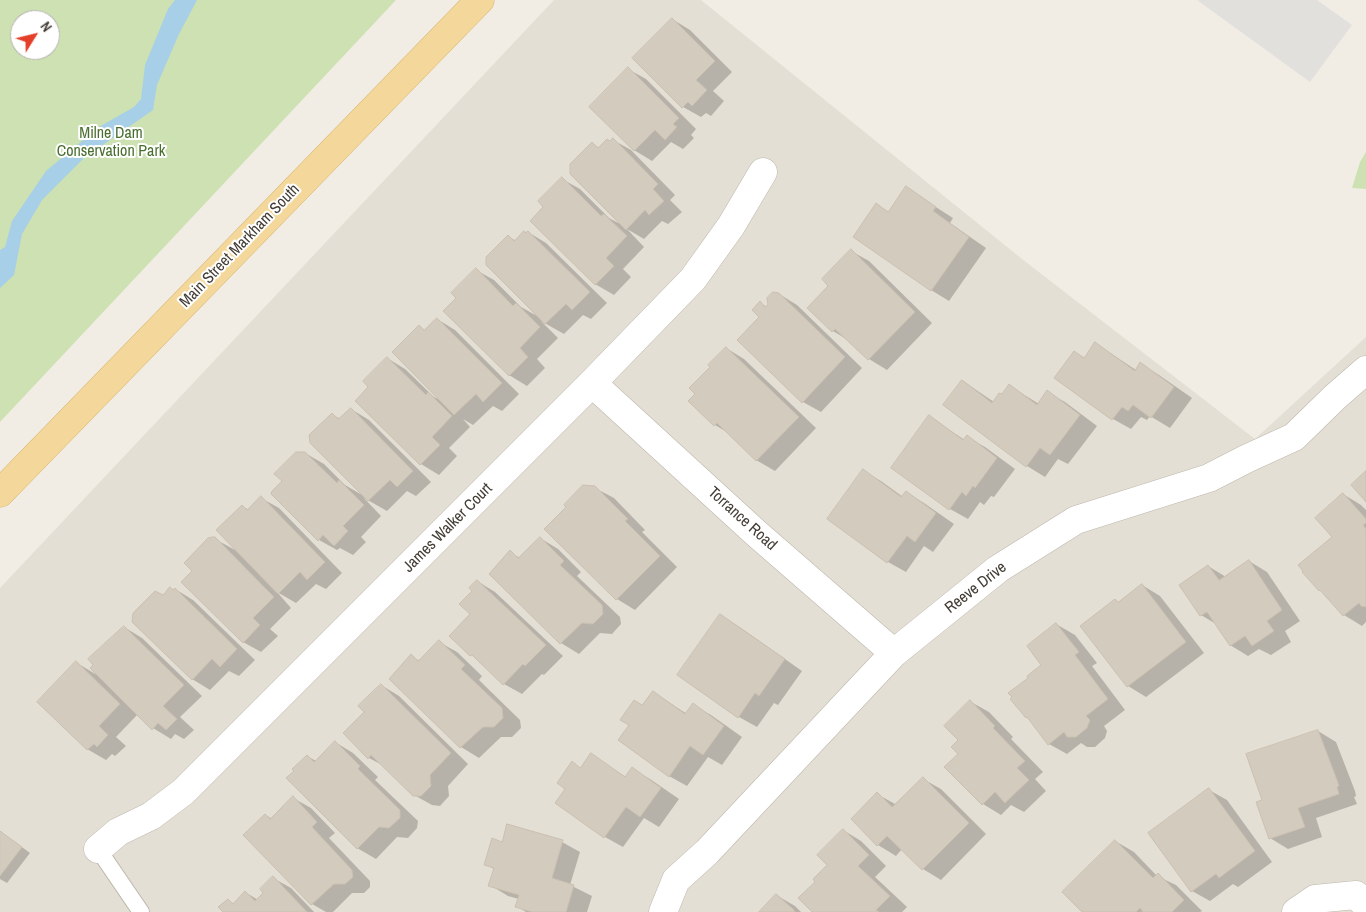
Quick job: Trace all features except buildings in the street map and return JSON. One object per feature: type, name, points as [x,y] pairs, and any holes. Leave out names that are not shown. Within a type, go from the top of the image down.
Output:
[{"type":"main road","name":"Main Street Markham South","points":[[0,493],[480,0]]},
{"type":"street","name":"James Walker Court","points":[[98,849],[118,832],[151,816],[184,792],[592,383],[693,279],[731,226],[763,172]]},
{"type":"street","name":"Reeve Drive","points":[[663,912],[676,880],[713,845],[894,653],[998,569],[1076,520],[1209,478],[1294,438],[1335,397],[1366,370]]},
{"type":"street","name":"Torrance Road","points":[[592,383],[757,534],[894,653]]},
{"type":"street","points":[[1296,912],[1315,899],[1337,896],[1356,895],[1366,905]]},
{"type":"lane","points":[[98,849],[141,912]]},
{"type":"shaded area","points":[[554,0],[701,0],[1022,259],[1255,439],[1366,337],[1366,912],[0,912],[0,588]]},
{"type":"shaded area","points":[[1197,0],[1317,0],[1352,25],[1310,82]]},
{"type":"green space","name":"Milne Dam Conservation Park","points":[[0,0],[396,0],[0,422]]},
{"type":"green space","points":[[1366,152],[1366,189],[1352,188],[1360,162]]},
{"type":"water","points":[[175,0],[197,0],[179,34],[157,85],[153,110],[84,158],[42,200],[22,234],[14,275],[0,288],[0,250],[5,247],[12,221],[46,171],[99,127],[134,107],[141,99],[145,65],[168,9]]}]
